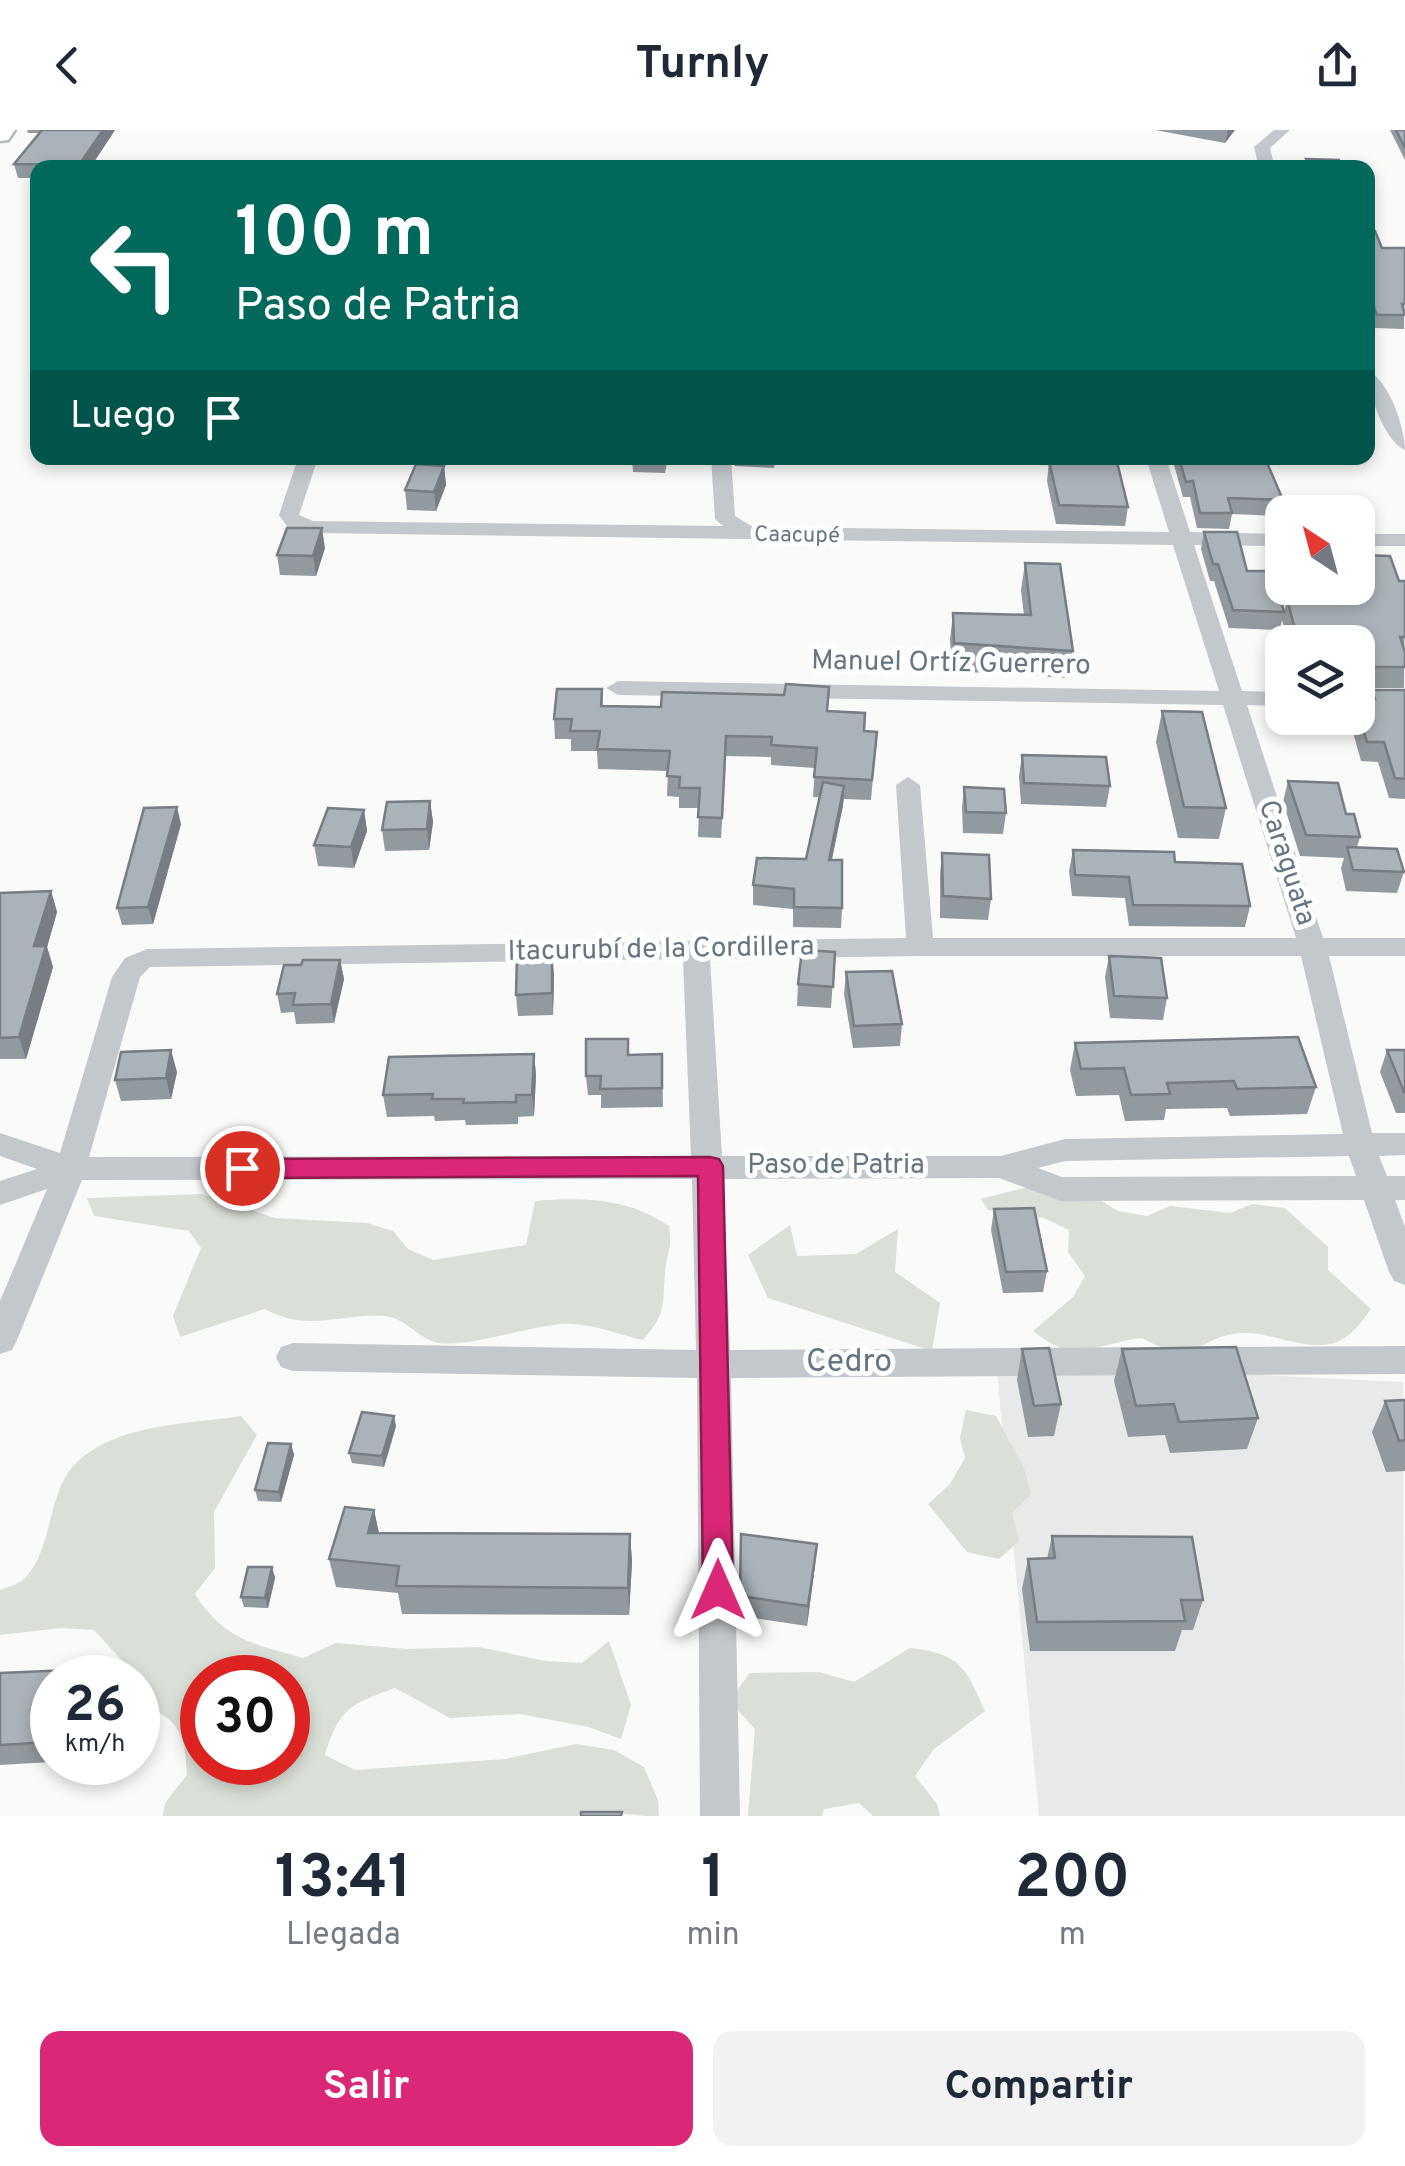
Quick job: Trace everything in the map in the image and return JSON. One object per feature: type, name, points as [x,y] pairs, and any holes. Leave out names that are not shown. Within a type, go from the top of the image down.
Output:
[{"type":"street","points":[[1265,160],[1262,147],[1283,130]]},
{"type":"street","points":[[1375,389],[1405,444]]},
{"type":"street","name":"Caacupé","points":[[306,465],[289,516],[296,525],[312,527],[1265,540]]},
{"type":"street","points":[[721,465],[725,519],[753,536]]},
{"type":"street","name":"Caraguata","points":[[1158,465],[1313,948],[1360,1144],[1390,1188],[1405,1272]]},
{"type":"street","points":[[1375,540],[1405,540]]},
{"type":"street","name":"Manuel Ortíz Guerrero","points":[[618,688],[1265,699]]},
{"type":"street","points":[[908,785],[920,946]]},
{"type":"street","name":"Itacurubí de la Cordillera","points":[[71,1169],[130,967],[158,957],[920,946],[1405,947]]},
{"type":"street","points":[[696,948],[710,1166],[716,1364],[720,1816]]},
{"type":"street","name":"Paso de Patria","points":[[0,1144],[71,1169]]},
{"type":"street","name":"Paso de Patria","points":[[0,1193],[71,1169],[1000,1167],[1066,1150],[1405,1144]]},
{"type":"street","name":"Paso de Patria","points":[[1000,1167],[1061,1189],[1390,1188]]},
{"type":"street","points":[[0,1340],[71,1169]]},
{"type":"street","name":"Cedro","points":[[292,1357],[716,1364],[1405,1360]]},
{"type":"shaded area","points":[[1032,1186],[1095,1197],[1118,1211],[1147,1216],[1170,1206],[1230,1213],[1252,1204],[1285,1208],[1328,1247],[1328,1270],[1371,1309],[1347,1336],[1326,1345],[1244,1333],[1188,1351],[1176,1351],[1142,1338],[1085,1350],[1061,1348],[1033,1331],[1073,1297],[1085,1276],[1068,1252],[1069,1230],[1044,1218],[988,1210],[981,1199]]},
{"type":"shaded area","points":[[202,1194],[275,1218],[367,1223],[393,1231],[408,1249],[433,1260],[526,1245],[535,1201],[570,1199],[621,1205],[669,1226],[662,1309],[643,1340],[561,1324],[466,1342],[439,1343],[392,1317],[310,1321],[265,1309],[180,1337],[173,1316],[201,1248],[189,1231],[94,1216],[87,1198]]},
{"type":"shaded area","points":[[790,1225],[797,1256],[856,1254],[898,1229],[895,1272],[940,1303],[932,1351],[768,1298],[748,1255]]},
{"type":"shaded area","points":[[996,1362],[1403,1382],[1405,1816],[1039,1816]]},
{"type":"shaded area","points":[[966,1410],[996,1416],[1024,1468],[1031,1494],[1012,1513],[1019,1541],[999,1559],[967,1552],[928,1504],[950,1484],[965,1458],[960,1438]]},
{"type":"shaded area","points":[[241,1416],[257,1435],[214,1512],[215,1568],[195,1594],[229,1631],[255,1644],[293,1655],[180,1655],[180,1734],[160,1713],[160,1655],[117,1655],[94,1630],[61,1628],[0,1635],[0,1590],[22,1581],[36,1563],[60,1488],[77,1462],[112,1440],[177,1424]]},
{"type":"shaded area","points":[[609,1641],[631,1705],[621,1739],[589,1727],[520,1714],[450,1718],[395,1688],[348,1710],[325,1755],[355,1770],[505,1759],[576,1744],[614,1750],[644,1767],[658,1800],[659,1816],[163,1816],[165,1803],[180,1784],[310,1785],[310,1655],[336,1643],[407,1649],[478,1647],[546,1661],[582,1663]]},
{"type":"shaded area","points":[[910,1648],[940,1654],[959,1665],[985,1711],[934,1749],[915,1776],[937,1804],[940,1816],[873,1816],[859,1803],[824,1809],[822,1816],[748,1816],[755,1729],[729,1701],[750,1673],[819,1672],[854,1682]]},
{"type":"building","points":[[42,130],[103,130],[82,160],[30,160],[30,164],[14,164]]},
{"type":"building","points":[[1396,130],[1405,130],[1405,148]]},
{"type":"building","points":[[1375,231],[1382,248],[1405,248],[1405,315],[1377,315]]},
{"type":"building","points":[[416,465],[444,466],[434,492],[405,490]]},
{"type":"building","points":[[1050,465],[1118,465],[1128,507],[1059,505]]},
{"type":"building","points":[[1181,465],[1268,465],[1281,495],[1265,495],[1265,499],[1228,498],[1232,513],[1200,513],[1193,481],[1186,482]]},
{"type":"building","points":[[287,528],[322,528],[313,556],[277,555]]},
{"type":"building","points":[[1204,532],[1237,532],[1247,571],[1265,571],[1265,605],[1282,605],[1284,612],[1233,610],[1218,564],[1213,564]]},
{"type":"building","points":[[1375,556],[1390,556],[1399,581],[1405,581],[1405,637],[1400,637],[1405,667],[1375,667],[1375,625],[1294,625],[1289,605],[1375,605]]},
{"type":"building","points":[[1025,563],[1060,564],[1073,651],[954,643],[953,613],[1031,615]]},
{"type":"building","points":[[786,684],[829,687],[827,711],[865,713],[864,731],[877,732],[872,780],[814,777],[817,748],[771,745],[772,737],[726,736],[722,818],[698,817],[700,788],[679,788],[680,777],[667,776],[670,751],[597,749],[600,731],[570,731],[572,719],[554,719],[557,689],[602,689],[601,706],[661,707],[662,692],[784,695]]},
{"type":"building","points":[[1375,690],[1405,690],[1405,779],[1395,778],[1384,742],[1367,742],[1365,735],[1375,735]]},
{"type":"building","points":[[1162,711],[1202,712],[1226,808],[1184,807]]},
{"type":"building","points":[[1022,755],[1106,757],[1110,786],[1024,783]]},
{"type":"building","points":[[1288,781],[1338,783],[1346,814],[1354,814],[1360,837],[1306,835]]},
{"type":"building","points":[[823,782],[844,786],[829,860],[842,860],[842,908],[794,907],[794,889],[753,885],[757,858],[806,859]]},
{"type":"building","points":[[964,787],[1004,789],[1006,813],[966,812]]},
{"type":"building","points":[[430,801],[427,829],[382,830],[387,802]]},
{"type":"building","points":[[177,807],[148,907],[117,908],[144,808]]},
{"type":"building","points":[[328,808],[364,810],[351,847],[314,845]]},
{"type":"building","points":[[1347,847],[1397,849],[1404,872],[1353,870]]},
{"type":"building","points":[[1073,850],[1174,852],[1175,862],[1242,864],[1250,906],[1133,905],[1129,877],[1075,875]]},
{"type":"building","points":[[942,853],[989,855],[991,899],[943,896]]},
{"type":"building","points":[[51,891],[34,946],[46,946],[19,1037],[0,1038],[0,893]]},
{"type":"building","points":[[802,950],[835,952],[833,987],[798,984]]},
{"type":"building","points":[[552,954],[552,993],[516,995],[517,955]]},
{"type":"building","points":[[1109,956],[1161,958],[1167,998],[1114,996]]},
{"type":"building","points":[[303,960],[340,960],[331,1004],[293,1005],[295,993],[277,994],[284,965],[301,965]]},
{"type":"building","points":[[892,971],[902,1024],[854,1026],[846,972]]},
{"type":"building","points":[[1298,1037],[1316,1087],[1237,1089],[1234,1081],[1167,1083],[1170,1094],[1131,1095],[1124,1068],[1081,1069],[1075,1043]]},
{"type":"building","points":[[586,1039],[628,1039],[628,1055],[662,1054],[662,1088],[600,1089],[601,1076],[586,1076]]},
{"type":"building","points":[[171,1050],[166,1078],[115,1080],[121,1052]]},
{"type":"building","points":[[1387,1050],[1405,1050],[1405,1092],[1404,1092]]},
{"type":"building","points":[[534,1054],[532,1095],[516,1095],[516,1102],[463,1103],[464,1099],[432,1099],[433,1094],[383,1095],[389,1057]]},
{"type":"building","points":[[1034,1208],[1047,1271],[1006,1272],[994,1209]]},
{"type":"building","points":[[1236,1347],[1258,1418],[1179,1422],[1174,1404],[1136,1406],[1122,1349]]},
{"type":"building","points":[[1049,1348],[1061,1404],[1034,1406],[1022,1349]]},
{"type":"building","points":[[1405,1400],[1405,1440],[1399,1441],[1385,1401]]},
{"type":"building","points":[[362,1412],[394,1416],[382,1456],[349,1453]]},
{"type":"building","points":[[268,1443],[291,1444],[279,1492],[255,1490]]},
{"type":"building","points":[[345,1507],[374,1510],[368,1533],[630,1534],[628,1588],[396,1586],[399,1566],[329,1559]]},
{"type":"building","points":[[741,1534],[817,1544],[808,1606],[740,1596]]},
{"type":"building","points":[[1052,1536],[1192,1537],[1203,1600],[1181,1600],[1185,1621],[1037,1622],[1028,1559],[1055,1558]]},
{"type":"building","points":[[248,1567],[272,1567],[265,1598],[241,1597]]},
{"type":"building","points":[[30,1672],[30,1743],[0,1745],[0,1673]]},
{"type":"building","points":[[581,1812],[622,1812],[621,1816],[581,1816]]},
{"type":"route","points":[[242,1168],[710,1166],[718,1590]]}]
